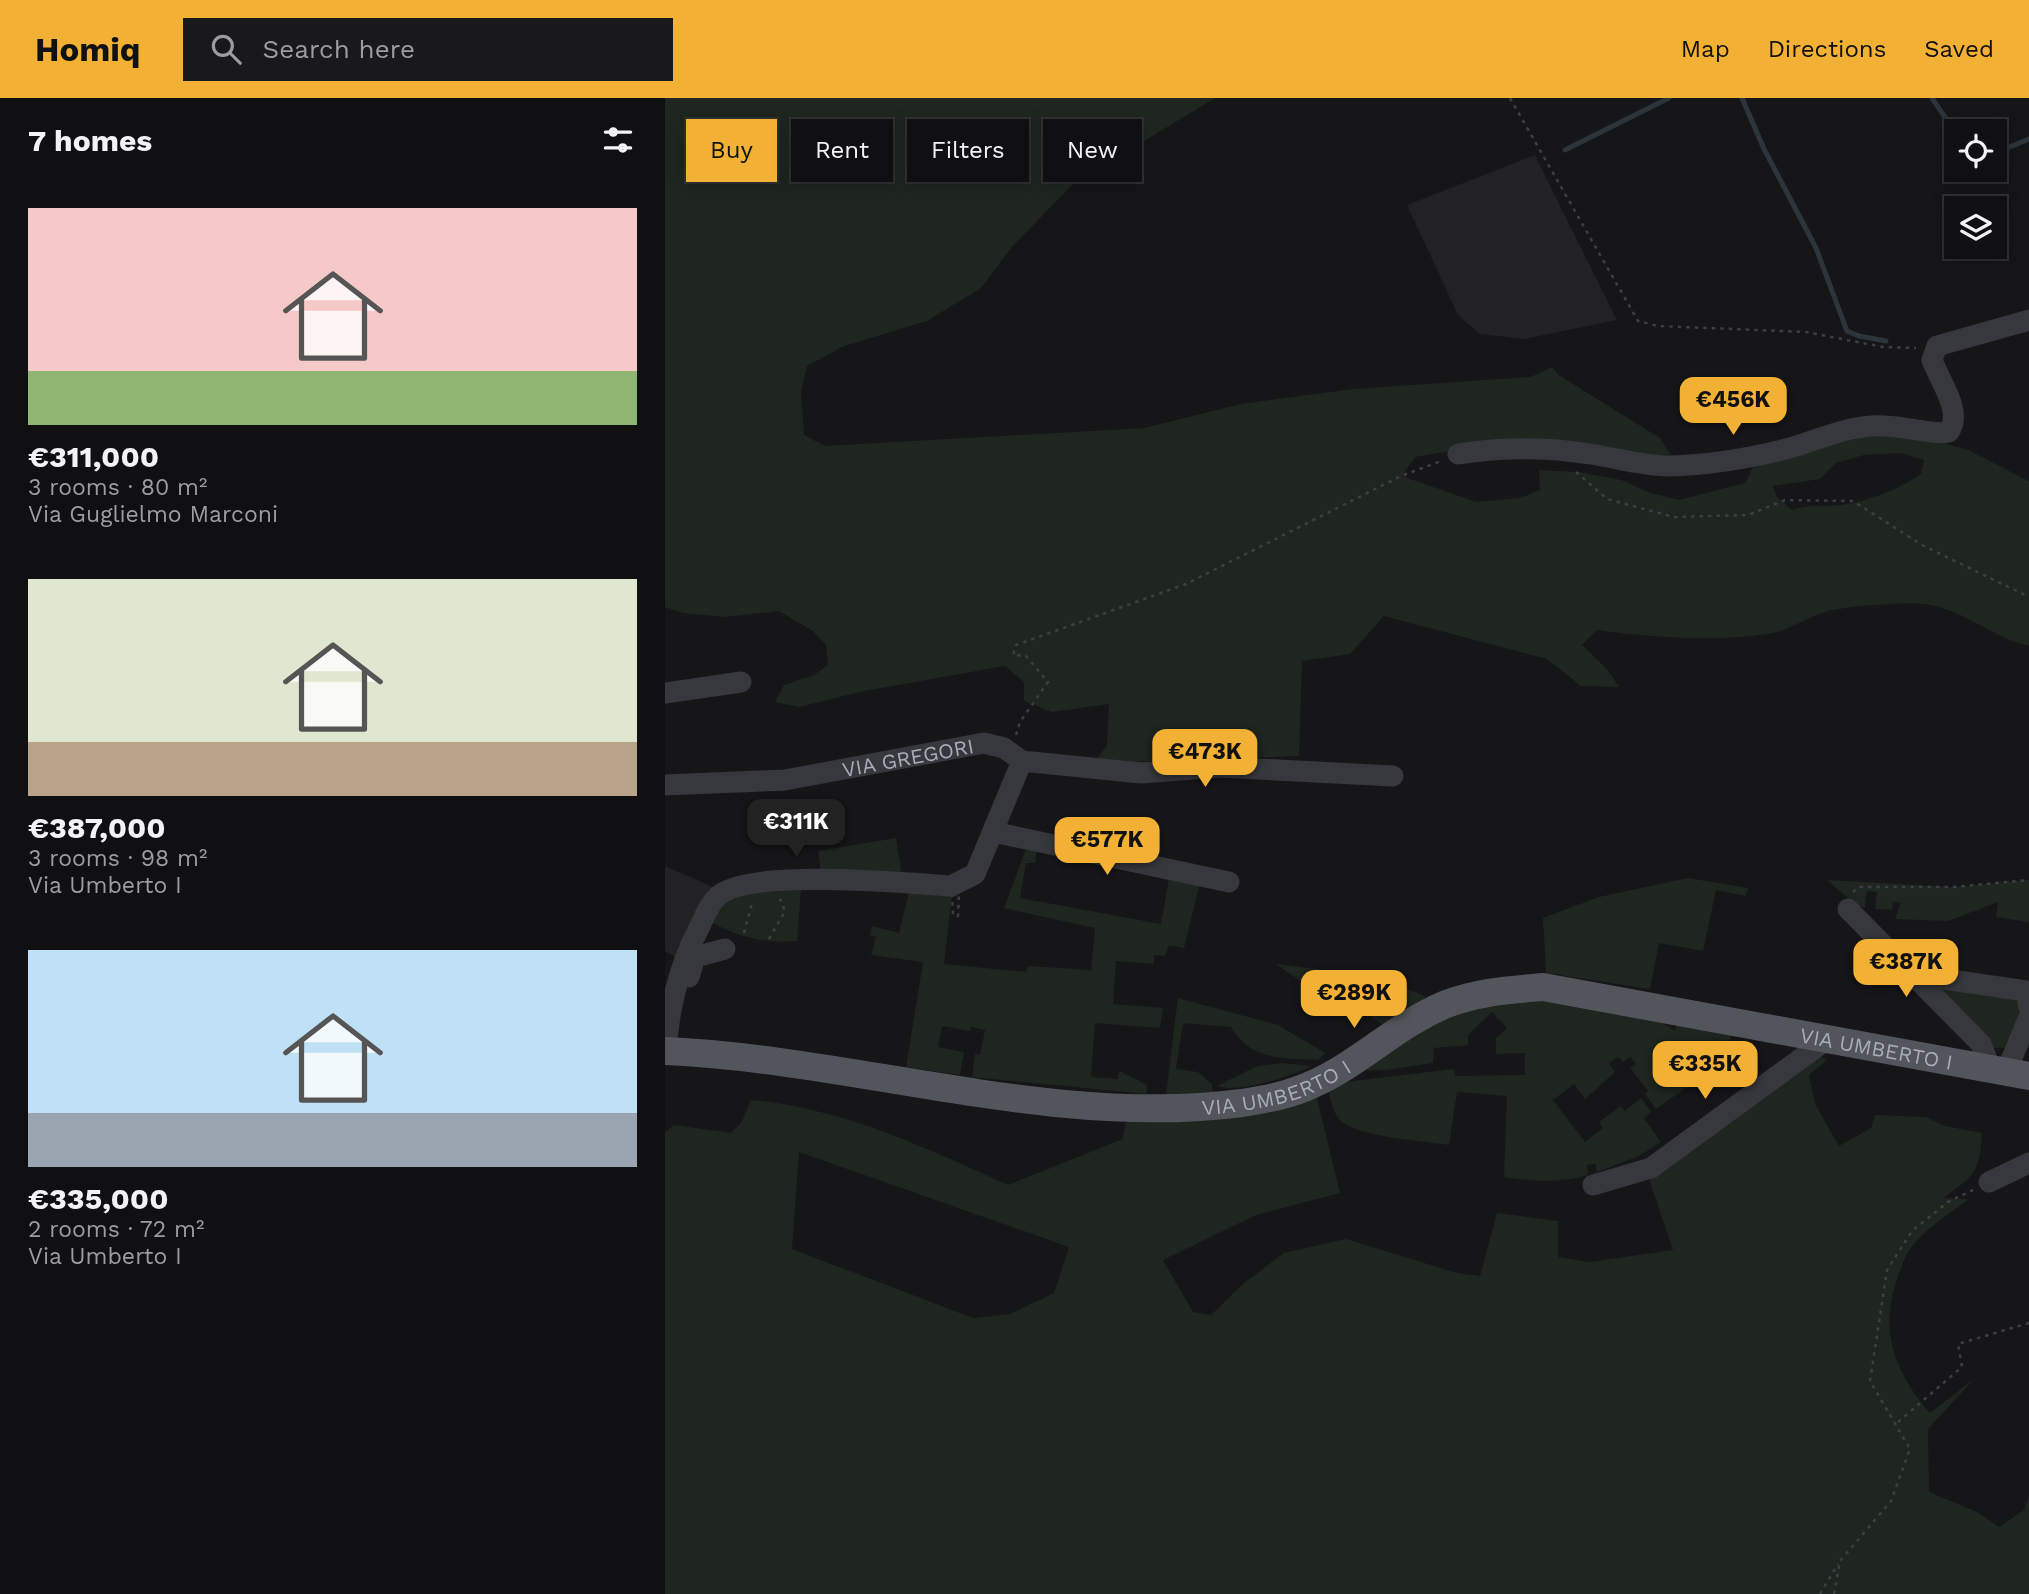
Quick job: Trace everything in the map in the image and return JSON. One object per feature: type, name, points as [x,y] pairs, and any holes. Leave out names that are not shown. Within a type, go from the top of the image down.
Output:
[{"type":"main road","name":"VIA UMBERTO I","points":[[665,1051],[1114,1108],[1154,1109],[1278,1097],[1315,1084],[1412,1022],[1445,1005],[1500,990],[1542,986],[2009,1073]]},
{"type":"street","points":[[1458,454],[1492,448],[1566,451],[1669,466],[1787,448],[1870,426],[1902,425],[1938,435],[1949,432],[1954,425],[1954,411],[1933,360],[1937,346],[2029,320]]},
{"type":"street","points":[[665,693],[741,682]]},
{"type":"street","name":"VIA GREGORI","points":[[665,785],[785,780],[984,743],[1004,748],[1022,761]]},
{"type":"street","points":[[665,1051],[669,1016],[686,951],[718,895],[739,886],[782,879],[951,886],[975,874],[1022,761],[1141,773],[1219,767],[1393,776]]},
{"type":"street","points":[[993,832],[1229,882]]},
{"type":"street","points":[[1849,909],[2009,1073],[2029,1017]]},
{"type":"street","points":[[669,1016],[683,996],[695,957],[725,949]]},
{"type":"street","points":[[1910,974],[2026,991],[2029,1007]]},
{"type":"street","points":[[1593,1185],[1651,1168],[1829,1038]]},
{"type":"street","points":[[1989,1182],[2029,1163]]},
{"type":"path","points":[[1510,98],[1638,321],[1647,325],[1671,327],[1806,331],[1883,347],[1937,346]]},
{"type":"path","points":[[1566,451],[1577,474],[1607,499],[1674,517],[1748,515],[1785,500],[1853,501],[1922,545],[2029,597]]},
{"type":"path","points":[[1027,710],[1048,682],[1026,656],[1013,656],[1016,645],[1186,584],[1401,476],[1458,454]]},
{"type":"path","points":[[1849,909],[1849,899],[1858,887],[1953,887],[2029,880]]},
{"type":"path","points":[[769,939],[785,911],[781,898],[771,899]]},
{"type":"path","points":[[743,901],[753,900],[744,933]]},
{"type":"path","points":[[1820,1594],[1840,1561],[1891,1501],[1910,1450],[1897,1423],[1870,1381],[1887,1270],[1912,1231],[1948,1202],[1989,1182]]},
{"type":"path","points":[[1897,1423],[1962,1367],[1958,1344],[2029,1324]]},
{"type":"path","points":[[1834,1594],[1840,1561]]},
{"type":"shaded area","points":[[665,98],[1215,98],[1142,142],[1142,119],[1043,119],[1043,182],[1076,182],[1012,247],[981,288],[927,321],[844,346],[807,366],[801,391],[804,435],[825,446],[1144,428],[1241,404],[1353,389],[1531,377],[1552,367],[1560,376],[1660,438],[1670,454],[1650,459],[1494,444],[1415,457],[1402,476],[1476,502],[1520,498],[1540,490],[1539,470],[1579,472],[1621,480],[1651,493],[1679,500],[1745,483],[1754,465],[1873,432],[1912,434],[1968,450],[2029,481],[2029,646],[1943,608],[1908,604],[1864,606],[1828,611],[1776,632],[1727,638],[1683,638],[1597,630],[1582,645],[1607,669],[1619,687],[1581,686],[1547,659],[1384,616],[1350,654],[1302,661],[1299,756],[1094,763],[1107,745],[1109,704],[1052,712],[1024,701],[1024,682],[1005,666],[864,691],[799,707],[775,702],[784,685],[814,675],[828,665],[826,645],[813,631],[779,611],[725,617],[683,613],[665,607]],"holes":[[[1900,453],[1924,460],[1921,474],[1883,494],[1863,500],[1792,510],[1777,497],[1773,486],[1820,479],[1836,463],[1864,455]]]},
{"type":"shaded area","points":[[1535,155],[1617,320],[1524,339],[1480,334],[1458,315],[1407,205]]},
{"type":"shaded area","points":[[896,838],[902,876],[821,872],[818,851]]},
{"type":"shaded area","points":[[1027,846],[1037,848],[1035,863],[1026,863],[1020,898],[1161,924],[1170,872],[1201,878],[1184,948],[1169,945],[1165,956],[1154,955],[1154,964],[1116,961],[1113,1004],[1163,1008],[1160,1028],[1095,1023],[1091,1077],[1118,1079],[1119,1071],[1147,1085],[1146,1094],[972,1077],[975,1054],[980,1055],[985,1030],[971,1027],[970,1031],[942,1026],[938,1047],[964,1052],[960,1075],[906,1067],[923,962],[871,955],[876,937],[870,935],[872,926],[899,933],[909,892],[952,895],[944,964],[1026,972],[1028,966],[1091,970],[1095,928],[1004,908]]},
{"type":"shaded area","points":[[665,866],[713,887],[678,958],[665,951]]},
{"type":"shaded area","points":[[1688,878],[1748,888],[1746,896],[1716,890],[1703,951],[1659,943],[1650,989],[1546,973],[1543,918],[1599,897]]},
{"type":"shaded area","points":[[1827,880],[1953,887],[2029,880],[2029,922],[1996,917],[1998,902],[1948,921],[1895,919],[1901,903],[1893,902],[1892,910],[1875,909],[1877,892],[1867,891],[1865,908],[1856,905]]},
{"type":"shaded area","points":[[801,890],[797,941],[751,938],[729,931],[709,920],[730,894]]},
{"type":"shaded area","points":[[1276,964],[1383,977],[1426,997],[1383,1025],[1371,1017],[1387,996],[1367,982],[1363,986],[1350,977],[1332,1003]]},
{"type":"shaded area","points":[[1930,982],[2017,996],[2023,1006],[2005,1048],[1993,1048]]},
{"type":"shaded area","points":[[1482,996],[1640,1009],[1675,1031],[1681,1011],[1736,1023],[1713,1084],[1697,1080],[1656,1109],[1645,1094],[1648,1091],[1630,1068],[1636,1064],[1630,1057],[1623,1062],[1618,1057],[1609,1063],[1615,1072],[1585,1099],[1574,1084],[1553,1100],[1585,1142],[1603,1128],[1599,1122],[1621,1106],[1625,1111],[1641,1098],[1651,1112],[1644,1118],[1661,1142],[1639,1156],[1597,1172],[1595,1164],[1587,1165],[1588,1175],[1546,1181],[1504,1177],[1507,1096],[1457,1092],[1449,1145],[1360,1131],[1340,1120],[1333,1108],[1328,1084],[1454,1069],[1455,1076],[1525,1075],[1525,1053],[1496,1054],[1496,1038],[1507,1028],[1492,1012],[1468,1035],[1468,1045],[1434,1048],[1433,1063],[1386,1070],[1347,1071]]},
{"type":"shaded area","points":[[1178,998],[1278,1025],[1325,1053],[1318,1060],[1269,1056],[1248,1046],[1231,1027],[1183,1023],[1176,1069],[1198,1072],[1212,1084],[1213,1092],[1166,1095]]},
{"type":"shaded area","points":[[1816,1055],[1827,1060],[1809,1075],[1815,1104],[1839,1146],[1871,1128],[1875,1115],[1926,1117],[1945,1126],[1982,1133],[1979,1157],[1973,1172],[1943,1198],[1969,1199],[1922,1235],[1903,1263],[1891,1307],[1891,1340],[1895,1356],[1909,1385],[1930,1413],[1974,1379],[1928,1429],[1929,1492],[1977,1512],[1999,1527],[2024,1510],[2029,1495],[2029,1594],[665,1594],[665,1132],[674,1125],[731,1133],[741,1123],[751,1100],[785,1104],[818,1111],[883,1132],[1008,1185],[1123,1139],[1126,1120],[1316,1094],[1340,1193],[1256,1215],[1163,1260],[1193,1312],[1211,1315],[1244,1283],[1284,1253],[1346,1239],[1457,1273],[1480,1276],[1497,1213],[1558,1221],[1558,1257],[1590,1262],[1673,1250],[1649,1179]],"holes":[[[799,1152],[1069,1247],[1054,1293],[1010,1314],[973,1318],[792,1249]]]},
{"type":"shaded area","points":[[1282,1063],[1312,1066],[1252,1086],[1217,1086],[1257,1066]]},
{"type":"waterway","points":[[1565,150],[1669,98]]},
{"type":"waterway","points":[[1742,98],[1764,149],[1816,248],[1847,331],[1886,341]]},
{"type":"waterway","points":[[1932,98],[1946,119]]},
{"type":"waterway","points":[[2007,148],[2029,139]]}]
